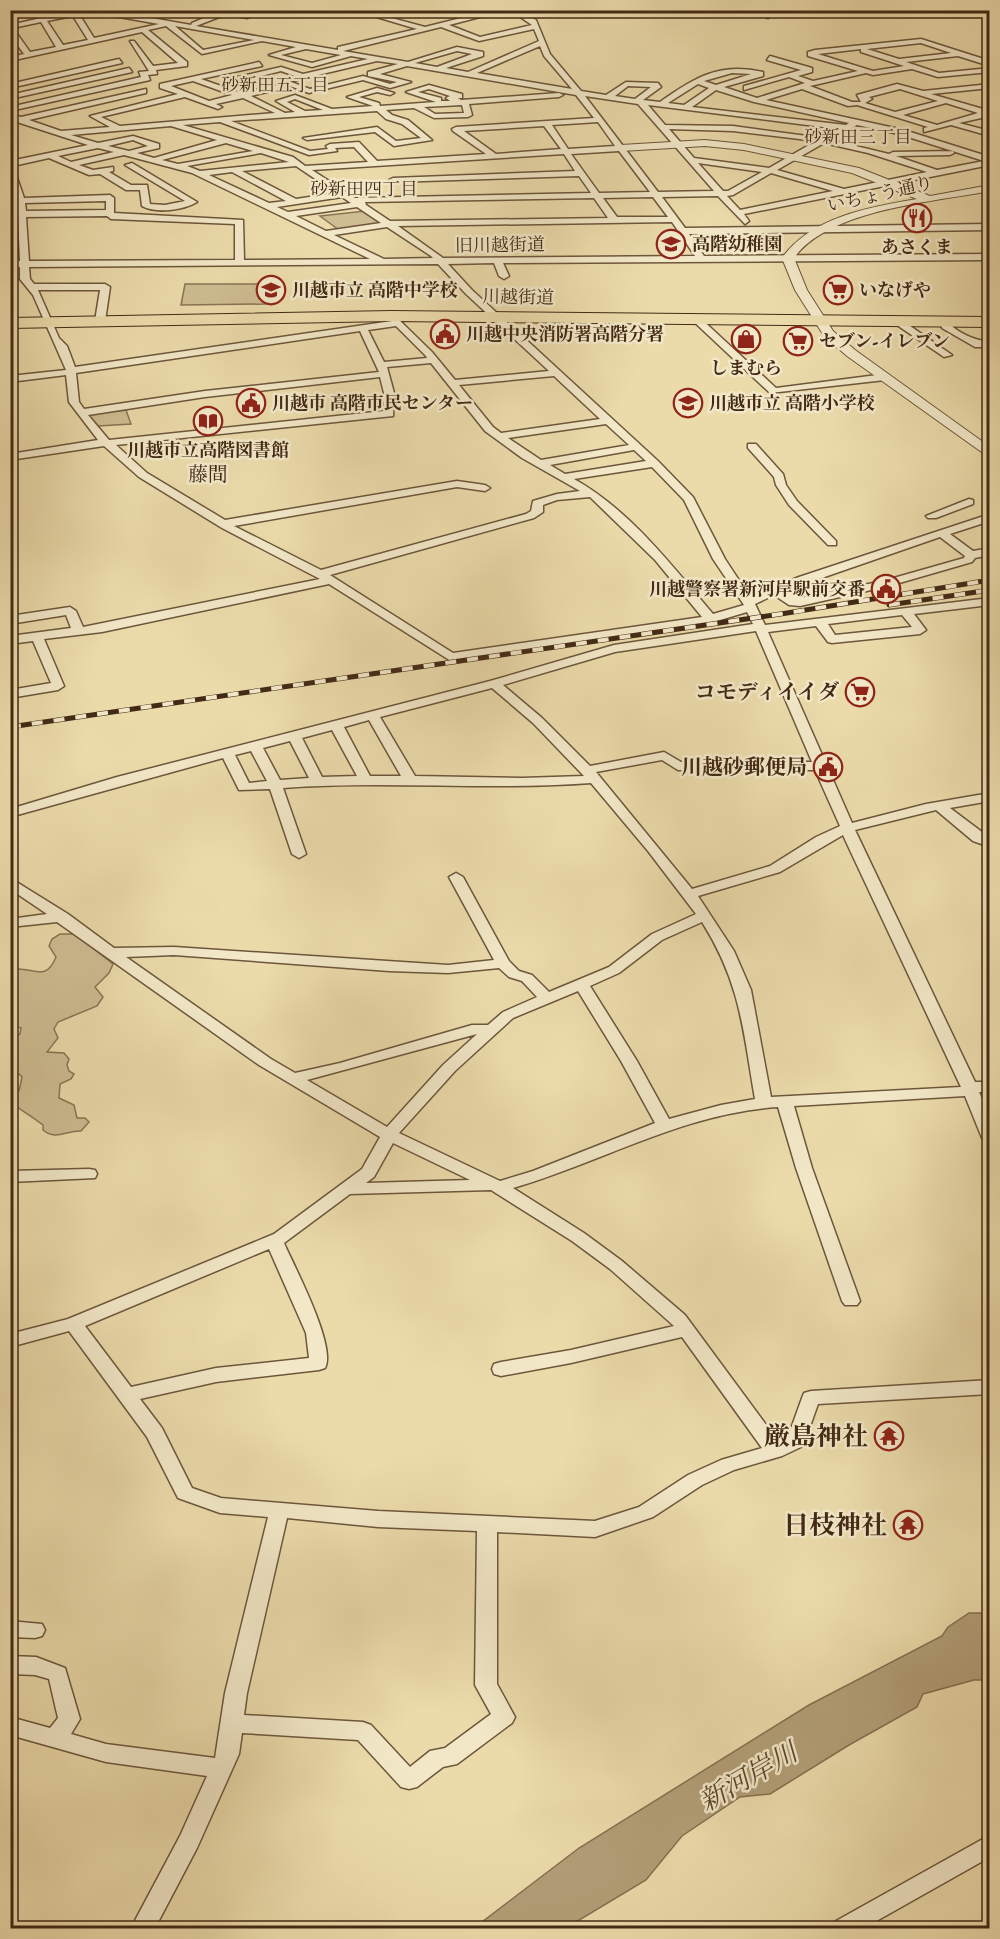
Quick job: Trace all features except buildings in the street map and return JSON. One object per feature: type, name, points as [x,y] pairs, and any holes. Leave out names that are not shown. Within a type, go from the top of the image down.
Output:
[{"type":"highway","name":"川越街道","points":[[10,323],[394,320],[495,316],[990,322]]},
{"type":"street","points":[[28,55],[10,28],[90,10],[579,93],[735,115],[846,127]]},
{"type":"street","points":[[191,26],[229,11],[247,15],[263,10]]},
{"type":"street","points":[[337,51],[504,10]]},
{"type":"street","points":[[513,10],[536,23],[541,43],[683,231],[701,259]]},
{"type":"street","points":[[784,10],[798,14]]},
{"type":"street","points":[[356,11],[424,29]]},
{"type":"street","points":[[753,11],[768,16]]},
{"type":"street","points":[[75,14],[92,41]]},
{"type":"street","points":[[151,19],[167,14]]},
{"type":"street","points":[[43,21],[68,58]]},
{"type":"street","points":[[10,59],[171,23]]},
{"type":"street","points":[[171,23],[210,57]]},
{"type":"street","points":[[442,25],[480,39],[536,23]]},
{"type":"street","points":[[144,30],[184,64],[152,68]]},
{"type":"street","points":[[205,38],[235,36]]},
{"type":"street","points":[[187,39],[196,39]]},
{"type":"street","points":[[202,52],[269,39]]},
{"type":"street","points":[[10,109],[147,78],[142,74],[154,72],[132,42],[156,40]]},
{"type":"street","points":[[913,66],[873,73],[811,52],[921,41],[990,64]]},
{"type":"street","points":[[469,74],[541,43]]},
{"type":"street","points":[[310,46],[273,56],[312,65],[354,54]]},
{"type":"street","points":[[876,54],[941,47]]},
{"type":"street","points":[[858,48],[954,80]]},
{"type":"street","points":[[261,74],[309,91],[363,78],[393,86],[407,82],[371,74],[457,49],[480,54],[404,76],[413,78]]},
{"type":"street","points":[[897,61],[961,54]]},
{"type":"street","points":[[210,103],[380,58]]},
{"type":"street","points":[[10,86],[119,61]]},
{"type":"street","points":[[726,99],[734,93],[793,74],[809,70],[769,61],[793,74],[813,83]]},
{"type":"street","points":[[243,118],[188,94],[163,86],[259,64]]},
{"type":"street","points":[[75,66],[84,69]]},
{"type":"street","points":[[662,104],[696,81],[740,68],[760,74],[716,87],[685,108]]},
{"type":"street","points":[[237,80],[281,69],[302,77]]},
{"type":"street","points":[[10,97],[129,70]]},
{"type":"street","points":[[938,75],[990,70]]},
{"type":"street","points":[[330,71],[354,80]]},
{"type":"street","points":[[735,115],[757,100],[801,86],[866,71]]},
{"type":"street","points":[[422,80],[430,82],[459,73]]},
{"type":"street","points":[[987,113],[897,86],[990,77]]},
{"type":"street","points":[[193,79],[289,115],[321,136]]},
{"type":"street","points":[[696,81],[757,100],[910,135],[990,161]]},
{"type":"street","points":[[608,97],[626,84],[658,85],[639,101]]},
{"type":"street","points":[[801,86],[851,104],[868,99],[860,97],[901,87]]},
{"type":"street","points":[[917,93],[990,86]]},
{"type":"street","points":[[410,92],[429,87],[459,96],[450,98],[465,104],[468,115],[434,117],[416,105]]},
{"type":"street","points":[[343,99],[377,90],[386,94],[402,89],[447,103]]},
{"type":"street","points":[[20,120],[143,91]]},
{"type":"street","points":[[59,134],[579,93]]},
{"type":"street","points":[[118,128],[94,116],[188,94]]},
{"type":"street","points":[[304,114],[280,101],[295,97],[331,112],[357,132]]},
{"type":"street","points":[[343,99],[349,106],[366,102]]},
{"type":"street","points":[[307,138],[377,129],[396,144],[428,140],[405,123],[389,117],[381,108],[366,102],[343,99]]},
{"type":"street","points":[[639,101],[753,230]]},
{"type":"street","points":[[895,115],[945,101]]},
{"type":"street","points":[[857,103],[936,127]]},
{"type":"street","points":[[673,106],[684,126]]},
{"type":"street","points":[[706,111],[718,106]]},
{"type":"street","points":[[706,111],[710,126]]},
{"type":"street","points":[[910,135],[987,113]]},
{"type":"street","points":[[10,116],[59,134],[200,173],[328,233],[380,262]]},
{"type":"street","points":[[220,120],[311,153],[333,151],[330,146],[356,144],[370,163],[419,198]]},
{"type":"street","points":[[494,156],[456,129],[600,120]]},
{"type":"street","points":[[288,215],[359,202],[419,198],[730,193],[856,122]]},
{"type":"street","points":[[546,123],[614,220]]},
{"type":"street","points":[[951,123],[988,132]]},
{"type":"street","points":[[10,128],[29,124]]},
{"type":"street","points":[[171,124],[264,151],[302,166],[434,254],[495,316],[654,463],[689,499],[719,559],[749,604],[847,828],[970,1089],[990,1138]]},
{"type":"street","points":[[664,127],[710,126],[755,129],[887,156],[938,173]]},
{"type":"street","points":[[522,135],[552,133]]},
{"type":"street","points":[[71,164],[156,146],[133,138],[10,165],[23,231],[25,279],[32,287],[50,322],[71,371],[71,392],[81,413],[106,443],[134,469],[223,524],[326,577],[451,657],[710,618],[749,604],[803,579],[957,530],[990,515]]},
{"type":"street","points":[[51,156],[92,173],[226,140]]},
{"type":"street","points":[[200,173],[677,144],[734,145],[855,170],[890,182],[930,200]]},
{"type":"street","points":[[178,166],[286,145]]},
{"type":"street","points":[[887,156],[897,153],[965,153]]},
{"type":"street","points":[[928,153],[963,167]]},
{"type":"street","points":[[691,160],[812,181],[844,192]]},
{"type":"street","points":[[738,213],[990,161]]},
{"type":"street","points":[[102,171],[129,188],[144,188],[146,206],[165,207],[193,202],[129,165]]},
{"type":"street","points":[[233,170],[295,202]]},
{"type":"street","points":[[393,180],[580,173]]},
{"type":"street","points":[[518,176],[523,197]]},
{"type":"street","name":"いちょう通り","points":[[788,258],[797,243],[816,229],[851,218],[930,200],[988,190]]},
{"type":"street","points":[[268,206],[346,194]]},
{"type":"street","points":[[504,197],[519,214]]},
{"type":"street","points":[[16,199],[107,198],[111,204],[110,213]]},
{"type":"street","points":[[16,199],[110,213],[111,216],[240,222],[237,230],[241,244],[240,262]]},
{"type":"street","points":[[328,233],[389,224],[519,214],[614,220],[674,219]]},
{"type":"street","points":[[683,231],[990,227]]},
{"type":"street","points":[[10,231],[23,231]]},
{"type":"street","name":"旧川越街道","points":[[10,264],[442,263],[990,257]]},
{"type":"street","points":[[788,258],[818,320],[851,353],[990,453]]},
{"type":"street","points":[[498,262],[504,276]]},
{"type":"street","points":[[32,287],[105,287],[100,321]]},
{"type":"street","points":[[695,318],[774,391],[885,377]]},
{"type":"street","points":[[10,379],[363,328],[394,320],[434,360],[499,436],[539,464],[593,494],[659,558],[710,618]]},
{"type":"street","points":[[897,321],[947,355]]},
{"type":"street","points":[[943,321],[945,326],[978,345],[990,344]]},
{"type":"street","points":[[10,457],[106,443],[388,414],[391,406],[382,370],[363,328]]},
{"type":"street","points":[[81,413],[382,370],[434,360]]},
{"type":"street","points":[[452,383],[558,373]]},
{"type":"street","points":[[499,436],[608,421]]},
{"type":"street","points":[[752,446],[779,476],[781,486],[793,503],[832,543]]},
{"type":"street","points":[[539,464],[636,447]]},
{"type":"street","points":[[565,477],[654,463]]},
{"type":"street","points":[[223,524],[456,484],[485,488]]},
{"type":"street","points":[[10,639],[79,632],[326,577],[530,516],[537,512],[537,503],[544,500],[567,495],[593,494]]},
{"type":"street","points":[[957,496],[990,515]]},
{"type":"street","points":[[957,530],[928,513],[969,502]]},
{"type":"street","points":[[943,534],[971,555]]},
{"type":"street","points":[[775,591],[793,602],[800,602],[885,584],[968,560],[971,555],[990,551]]},
{"type":"street","points":[[10,813],[122,780],[337,726],[614,649],[760,628],[990,601]]},
{"type":"street","points":[[10,620],[70,611],[79,632]]},
{"type":"street","points":[[819,621],[832,639],[920,630],[906,612]]},
{"type":"street","points":[[10,694],[58,686],[37,636]]},
{"type":"street","points":[[494,684],[528,710],[591,775],[690,894],[722,940],[743,991],[764,1103]]},
{"type":"street","points":[[373,716],[410,780]]},
{"type":"street","points":[[337,726],[366,780]]},
{"type":"street","points":[[295,736],[317,780]]},
{"type":"street","points":[[256,747],[275,784],[299,854]]},
{"type":"street","points":[[228,754],[244,787],[317,780],[410,780],[518,785],[591,775],[664,756],[678,766],[821,766]]},
{"type":"street","points":[[690,894],[776,869],[847,828],[939,806],[990,797]]},
{"type":"street","points":[[939,806],[978,838],[990,843]]},
{"type":"street","points":[[456,877],[503,963],[514,974],[527,978],[545,998]]},
{"type":"street","points":[[10,882],[63,917],[110,953],[258,1057],[389,1135],[496,1186],[578,1237],[616,1265],[670,1309],[775,1451]]},
{"type":"street","points":[[10,1341],[73,1324],[274,1241],[368,1173],[389,1135],[449,1068],[508,1016],[614,970],[657,937],[704,916]]},
{"type":"street","points":[[10,923],[63,917]]},
{"type":"street","points":[[110,953],[174,951],[331,964],[425,968],[503,963]]},
{"type":"street","points":[[581,983],[630,1061],[664,1125]]},
{"type":"street","points":[[293,1078],[342,1067],[472,1030],[494,1029]]},
{"type":"street","points":[[346,1189],[496,1186],[539,1175],[664,1125],[721,1110],[764,1103],[990,1087]]},
{"type":"street","points":[[785,1102],[804,1168],[851,1301]]},
{"type":"street","points":[[10,1177],[89,1174]]},
{"type":"street","points":[[126,1395],[216,1376],[319,1363],[315,1333],[274,1241]]},
{"type":"street","points":[[73,1324],[155,1433],[185,1493],[220,1505],[279,1511],[488,1525],[595,1529],[646,1512],[695,1480],[728,1465],[775,1451],[796,1441],[811,1398],[990,1386]]},
{"type":"street","points":[[501,1370],[558,1361],[578,1353],[687,1329]]},
{"type":"street","points":[[143,1929],[189,1841],[228,1754],[236,1694],[279,1511]]},
{"type":"street","points":[[232,1723],[363,1731],[409,1780],[438,1758],[449,1757],[504,1717],[486,1685],[488,1525]]},
{"type":"street","points":[[10,1629],[35,1630]]},
{"type":"street","points":[[10,1665],[36,1666],[58,1674],[69,1719],[55,1739]]},
{"type":"street","points":[[10,1726],[106,1753],[221,1768]]},
{"type":"street","points":[[844,1929],[990,1845]]},
{"type":"shaded area","points":[[365,211],[383,223],[339,230],[320,216]]},
{"type":"shaded area","points":[[185,284],[269,284],[265,304],[181,305]]},
{"type":"shaded area","points":[[126,410],[131,424],[98,426],[86,414]]},
{"type":"shaded area","points":[[60,934],[75,934],[113,964],[109,973],[95,987],[103,997],[97,1006],[58,1022],[54,1029],[58,1038],[47,1052],[64,1053],[69,1059],[67,1065],[69,1071],[74,1074],[71,1079],[60,1084],[59,1098],[74,1105],[77,1118],[85,1118],[89,1122],[81,1131],[52,1135],[43,1130],[43,1125],[17,1107],[11,1110],[11,1093],[19,1091],[22,1077],[19,1074],[11,1076],[11,1038],[20,1034],[21,1028],[11,1025],[11,970],[24,969],[42,972],[47,970],[56,957],[49,946],[52,939]]},
{"type":"water","name":"新河岸川","points":[[969,1613],[989,1613],[989,1680],[974,1680],[923,1694],[917,1707],[849,1745],[770,1794],[740,1797],[682,1836],[646,1880],[566,1928],[474,1928],[579,1848],[809,1705],[942,1636],[948,1627]]},
{"type":"railway","points":[[10,727],[787,613],[990,580]]},
{"type":"railway","points":[[889,605],[990,590]]},
{"type":"place","name":"あさくま","points":[[917,218]]},
{"type":"place","name":"高階幼稚園","points":[[671,244]]},
{"type":"place","name":"川越市立 高階中学校","points":[[271,290]]},
{"type":"place","name":"いなげや","points":[[838,290]]},
{"type":"place","name":"川越中央消防署高階分署","points":[[445,334]]},
{"type":"place","name":"しまむら","points":[[746,339]]},
{"type":"place","name":"セブン-イレブン","points":[[798,341]]},
{"type":"place","name":"川越市 高階市民センター","points":[[251,403]]},
{"type":"place","name":"川越市立 高階小学校","points":[[688,403]]},
{"type":"place","name":"川越市立高階図書館","points":[[208,421]]},
{"type":"place","name":"川越警察署新河岸駅前交番","points":[[886,589]]},
{"type":"place","name":"コモディイイダ","points":[[860,692]]},
{"type":"place","name":"川越砂郵便局","points":[[828,767]]},
{"type":"place","name":"厳島神社","points":[[889,1436]]},
{"type":"place","name":"日枝神社","points":[[908,1525]]},
{"type":"district","name":"砂新田五丁目","points":[[275,85]]},
{"type":"district","name":"砂新田三丁目","points":[[858,137]]},
{"type":"district","name":"砂新田四丁目","points":[[364,189]]},
{"type":"district","name":"藤間","points":[[208,474]]}]
